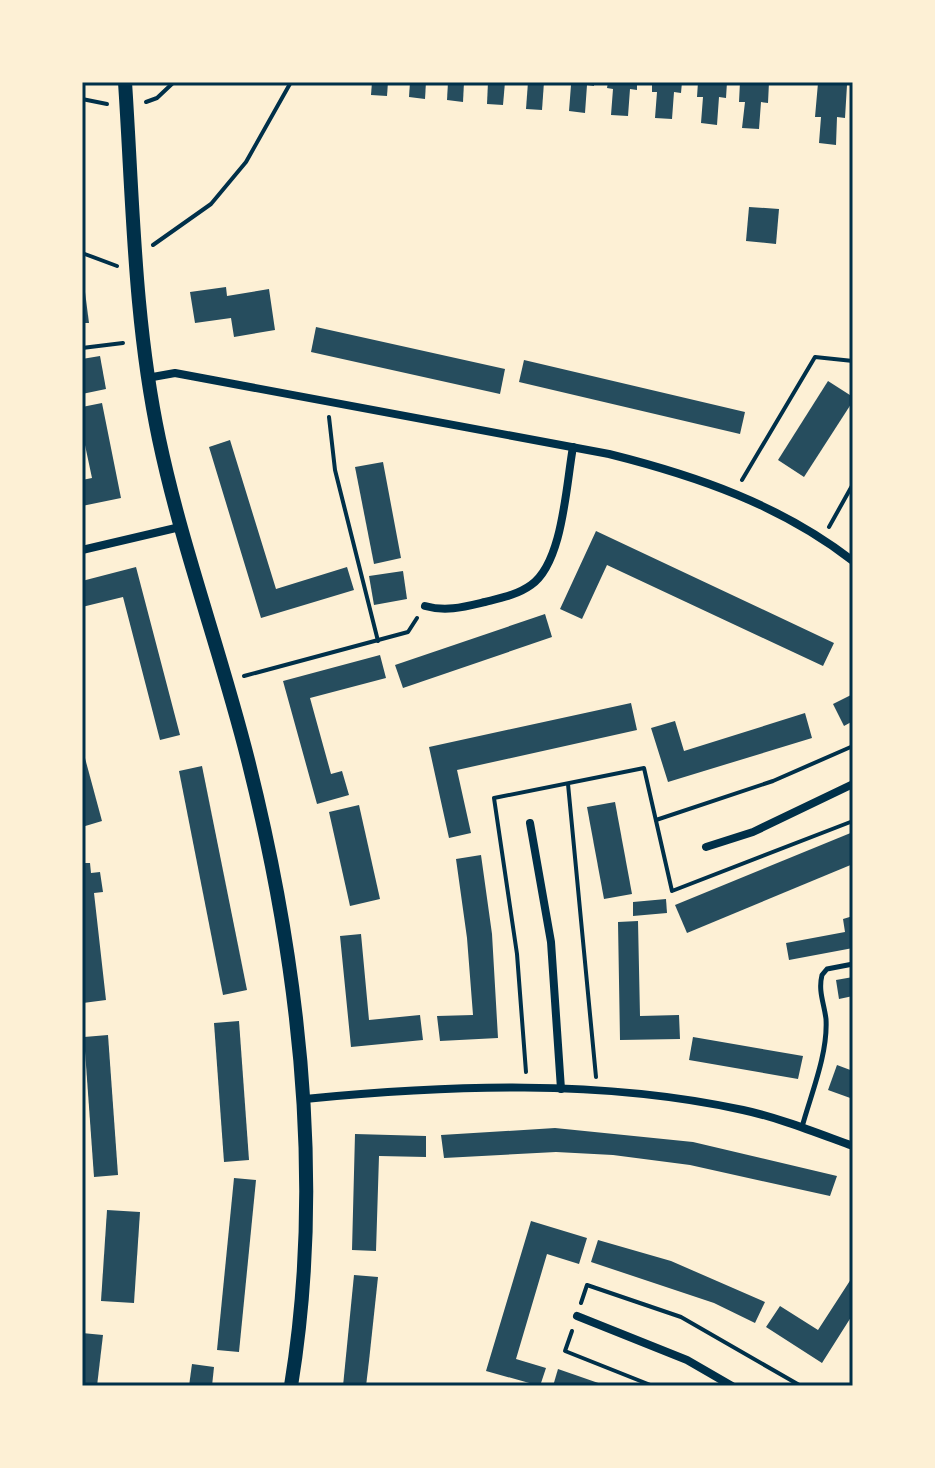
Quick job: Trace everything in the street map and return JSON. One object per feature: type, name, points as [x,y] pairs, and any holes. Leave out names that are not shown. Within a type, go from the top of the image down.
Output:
[{"type":"street","points":[[125,82],[134,266],[147,378],[180,527],[267,838],[305,1099],[308,1204],[303,1289],[291,1386]]},
{"type":"street","points":[[147,378],[175,373],[573,447],[669,469],[734,493],[823,538],[853,561]]},
{"type":"street","points":[[425,606],[439,610],[458,609],[500,598],[522,590],[542,575],[552,558],[573,447]]},
{"type":"street","points":[[82,550],[180,527]]},
{"type":"street","points":[[706,847],[753,832],[853,784]]},
{"type":"street","points":[[530,823],[551,942],[561,1089]]},
{"type":"street","points":[[305,1099],[419,1091],[561,1089],[662,1096],[745,1110],[853,1146]]},
{"type":"street","points":[[577,1316],[687,1360],[732,1386]]},
{"type":"lane","points":[[802,1128],[823,1045],[826,1020],[821,1000],[822,975],[827,969],[853,964]]},
{"type":"path","points":[[127,109],[157,98],[174,82]]},
{"type":"path","points":[[82,253],[134,266],[211,204],[246,162],[291,82]]},
{"type":"path","points":[[82,348],[142,341]]},
{"type":"path","points":[[734,493],[815,357],[853,361]]},
{"type":"path","points":[[329,403],[335,470],[378,641]]},
{"type":"path","points":[[823,538],[853,484]]},
{"type":"path","points":[[225,681],[408,632],[425,606]]},
{"type":"path","points":[[656,820],[773,781],[853,746]]},
{"type":"path","points":[[526,1090],[517,954],[494,798],[644,768],[672,891],[853,821]]},
{"type":"path","points":[[568,784],[597,1092]]},
{"type":"building","points":[[372,82],[388,82],[387,96],[371,95]]},
{"type":"building","points":[[410,82],[426,82],[425,99],[409,97]]},
{"type":"building","points":[[448,82],[464,82],[463,102],[447,100]]},
{"type":"building","points":[[488,82],[505,82],[503,105],[487,104]]},
{"type":"building","points":[[528,82],[544,82],[542,110],[526,109]]},
{"type":"building","points":[[565,82],[594,82],[594,86],[587,85],[585,113],[569,111],[571,85]]},
{"type":"building","points":[[608,82],[637,82],[637,90],[630,89],[628,116],[611,115],[613,89],[607,88]]},
{"type":"building","points":[[652,82],[682,82],[681,93],[674,92],[672,119],[655,118],[657,92],[652,92]]},
{"type":"building","points":[[698,82],[727,82],[726,98],[719,97],[717,125],[701,123],[703,97],[697,97]]},
{"type":"building","points":[[740,82],[769,82],[768,103],[761,102],[759,129],[742,128],[745,102],[739,102]]},
{"type":"building","points":[[818,83],[847,85],[845,118],[837,117],[836,145],[819,143],[821,117],[815,117]]},
{"type":"building","points":[[749,207],[779,209],[776,244],[746,241]]},
{"type":"building","points":[[226,287],[227,296],[269,289],[275,330],[234,337],[231,318],[195,323],[190,292]]},
{"type":"building","points":[[85,292],[89,323],[82,323],[82,293]]},
{"type":"building","points":[[316,327],[505,369],[500,394],[311,352]]},
{"type":"building","points":[[100,356],[106,389],[82,394],[82,359]]},
{"type":"building","points":[[524,360],[745,412],[740,434],[519,382]]},
{"type":"building","points":[[828,381],[853,397],[853,401],[804,477],[778,460]]},
{"type":"building","points":[[102,403],[121,498],[82,506],[82,480],[92,478],[82,431],[82,407]]},
{"type":"building","points":[[230,440],[276,589],[347,567],[354,590],[261,618],[209,447]]},
{"type":"building","points":[[383,462],[401,558],[374,564],[355,467]]},
{"type":"building","points":[[596,531],[834,643],[823,666],[607,565],[582,619],[560,609]]},
{"type":"building","points":[[136,567],[180,735],[160,740],[123,597],[82,607],[82,581]]},
{"type":"building","points":[[403,571],[407,599],[374,605],[369,576]]},
{"type":"building","points":[[545,614],[552,637],[403,688],[395,665]]},
{"type":"building","points":[[380,655],[386,678],[310,698],[331,774],[342,771],[349,795],[317,804],[283,681]]},
{"type":"building","points":[[853,694],[853,721],[844,726],[833,704]]},
{"type":"building","points":[[631,703],[637,730],[457,770],[471,833],[449,838],[429,747]]},
{"type":"building","points":[[805,713],[812,738],[668,782],[651,728],[675,721],[684,751]]},
{"type":"building","points":[[82,747],[102,821],[82,827]]},
{"type":"building","points":[[202,766],[247,990],[223,995],[179,771]]},
{"type":"building","points":[[615,802],[632,894],[604,899],[587,807]]},
{"type":"building","points":[[359,805],[380,899],[350,906],[329,812]]},
{"type":"building","points":[[853,832],[853,864],[687,933],[675,905]]},
{"type":"building","points":[[481,855],[492,934],[498,1038],[440,1041],[437,1016],[473,1015],[456,859]]},
{"type":"building","points":[[82,863],[90,863],[91,873],[100,872],[103,892],[94,893],[106,1000],[83,1003]]},
{"type":"building","points":[[666,899],[667,913],[633,916],[633,902]]},
{"type":"building","points":[[853,916],[853,948],[789,960],[786,943],[845,932],[843,919]]},
{"type":"building","points":[[638,921],[640,1016],[679,1015],[680,1039],[620,1040],[618,922]]},
{"type":"building","points":[[361,934],[369,1020],[420,1015],[423,1040],[351,1047],[340,936]]},
{"type":"building","points":[[853,977],[853,996],[839,999],[836,980]]},
{"type":"building","points":[[239,1021],[249,1160],[224,1162],[214,1023]]},
{"type":"building","points":[[108,1035],[118,1175],[94,1177],[84,1037]]},
{"type":"building","points":[[693,1037],[803,1056],[798,1079],[689,1060]]},
{"type":"building","points":[[837,1065],[853,1071],[853,1099],[828,1090]]},
{"type":"building","points":[[555,1128],[693,1142],[837,1176],[830,1196],[690,1165],[613,1155],[556,1152],[444,1158],[441,1135]]},
{"type":"building","points":[[355,1134],[426,1136],[426,1157],[379,1156],[376,1251],[352,1250]]},
{"type":"building","points":[[234,1178],[256,1180],[239,1352],[217,1350]]},
{"type":"building","points":[[107,1210],[140,1212],[134,1303],[101,1301]]},
{"type":"building","points":[[531,1221],[587,1238],[579,1264],[547,1254],[516,1359],[546,1368],[540,1386],[486,1371]]},
{"type":"building","points":[[598,1240],[671,1261],[765,1302],[755,1323],[714,1303],[591,1262]]},
{"type":"building","points":[[354,1275],[378,1277],[366,1386],[343,1386]]},
{"type":"building","points":[[853,1276],[853,1314],[822,1363],[766,1327],[780,1306],[818,1330]]},
{"type":"building","points":[[82,1333],[103,1335],[97,1386],[82,1386]]},
{"type":"building","points":[[192,1364],[214,1367],[212,1386],[189,1386]]},
{"type":"building","points":[[558,1369],[607,1386],[553,1386]]}]
